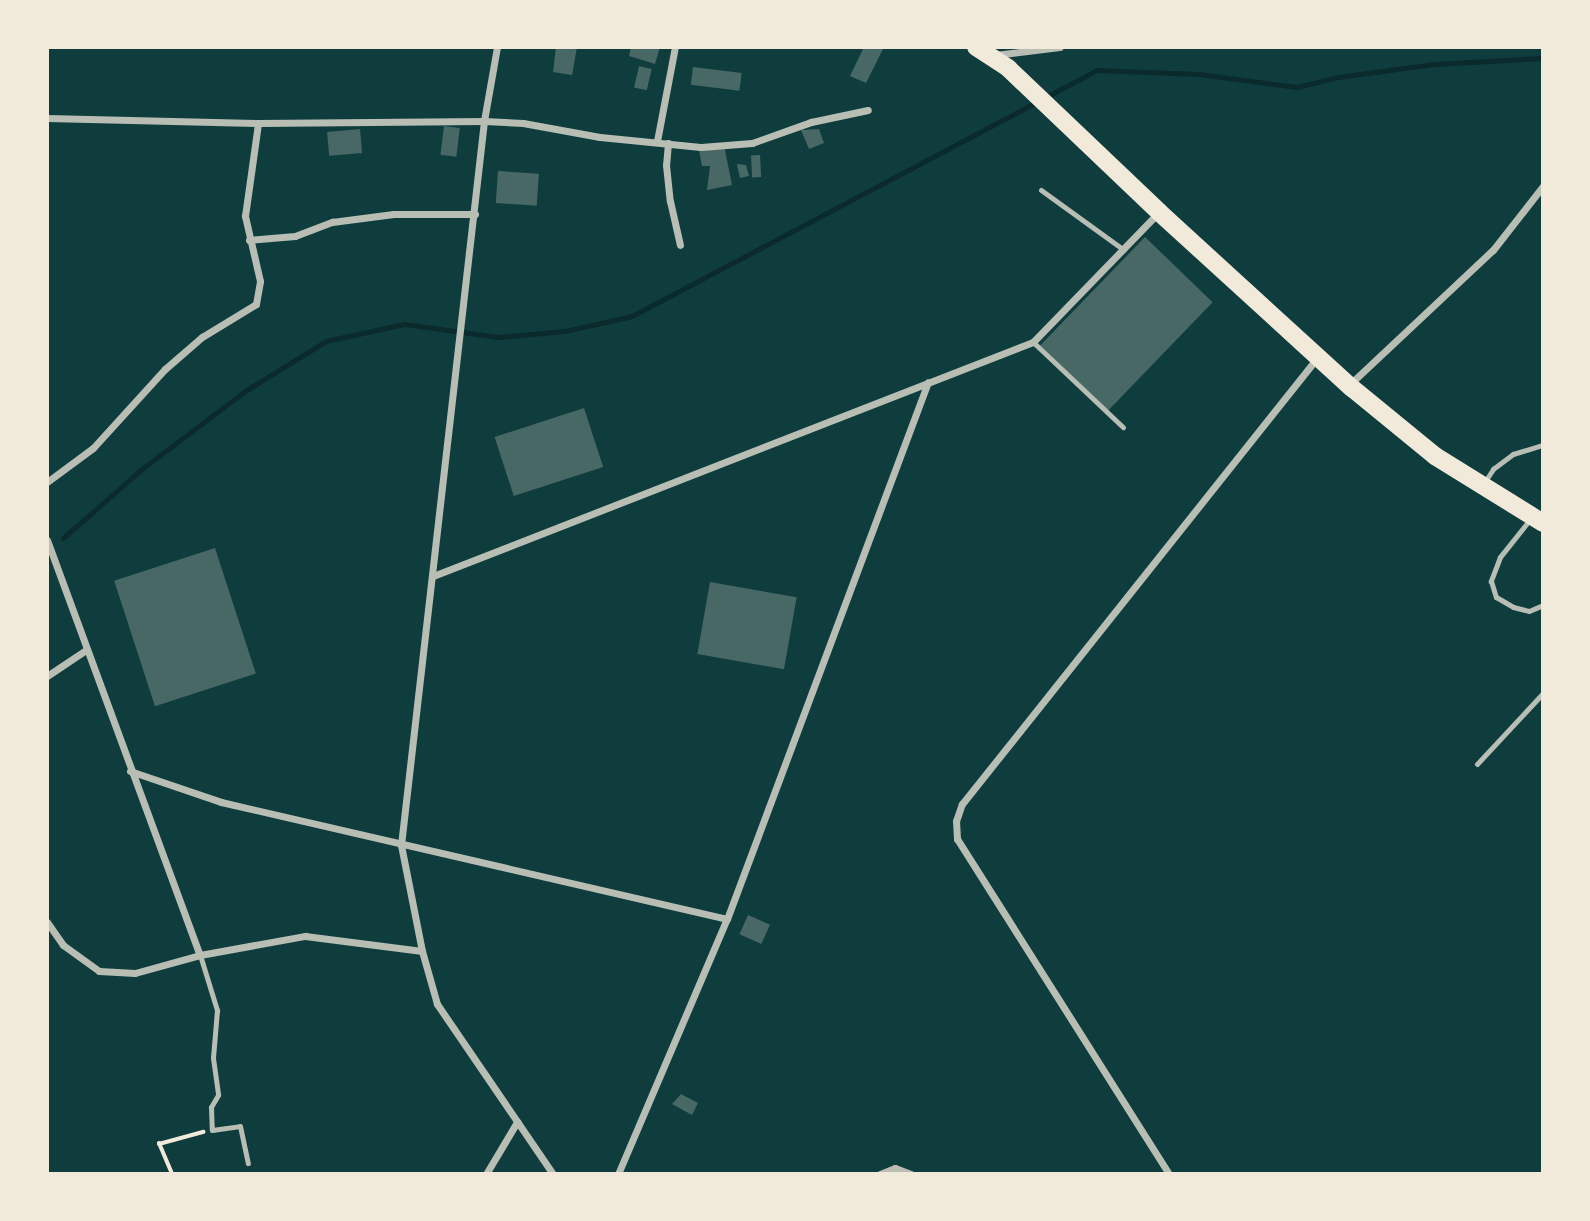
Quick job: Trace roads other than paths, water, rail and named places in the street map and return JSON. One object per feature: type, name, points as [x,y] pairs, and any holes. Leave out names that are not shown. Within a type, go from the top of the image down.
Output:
[{"type":"main road","points":[[983,51],[1008,68],[1159,212],[1349,385],[1435,456],[1537,520]]},
{"type":"street","points":[[497,47],[484,121],[401,845],[422,951],[437,1004],[553,1174]]},
{"type":"street","points":[[657,141],[675,47]]},
{"type":"street","points":[[983,51],[1060,47]]},
{"type":"street","points":[[47,118],[258,123],[484,121],[523,123],[600,137],[701,146],[752,143],[811,122],[868,110]]},
{"type":"street","points":[[47,482],[93,448],[165,369],[202,337],[256,304],[260,281],[245,216],[258,123]]},
{"type":"street","points":[[668,143],[666,166],[670,201],[680,245]]},
{"type":"street","points":[[1349,385],[1493,250],[1543,186]]},
{"type":"street","points":[[433,576],[1032,342],[1159,212]]},
{"type":"street","points":[[249,240],[295,236],[332,222],[393,215],[475,214]]},
{"type":"street","points":[[1169,1174],[957,839],[956,821],[971,793],[1317,357]]},
{"type":"street","points":[[618,1174],[727,919],[928,382]]},
{"type":"street","points":[[47,540],[200,955]]},
{"type":"street","points":[[47,676],[86,650]]},
{"type":"street","points":[[130,771],[221,802],[727,919]]},
{"type":"street","points":[[47,922],[63,945],[99,971],[135,973],[200,955],[305,936],[422,951]]},
{"type":"street","points":[[486,1174],[517,1122]]},
{"type":"street","points":[[880,1174],[895,1168],[911,1174]]},
{"type":"lane","points":[[1041,190],[1124,250]]},
{"type":"lane","points":[[1032,342],[1123,427]]},
{"type":"lane","points":[[1482,486],[1493,469],[1513,454],[1543,445]]},
{"type":"lane","points":[[1537,520],[1500,557],[1491,581],[1496,597],[1513,607],[1530,611],[1543,605]]},
{"type":"lane","points":[[1477,764],[1543,693]]},
{"type":"lane","points":[[200,955],[216,1010],[213,1058],[218,1095],[211,1107],[212,1130],[240,1126],[248,1163]]},
{"type":"waterway","points":[[63,538],[143,468],[245,391],[326,341],[404,324],[498,337],[565,331],[632,316],[1097,70],[1199,74],[1297,87],[1338,77],[1434,64],[1543,58]]}]
